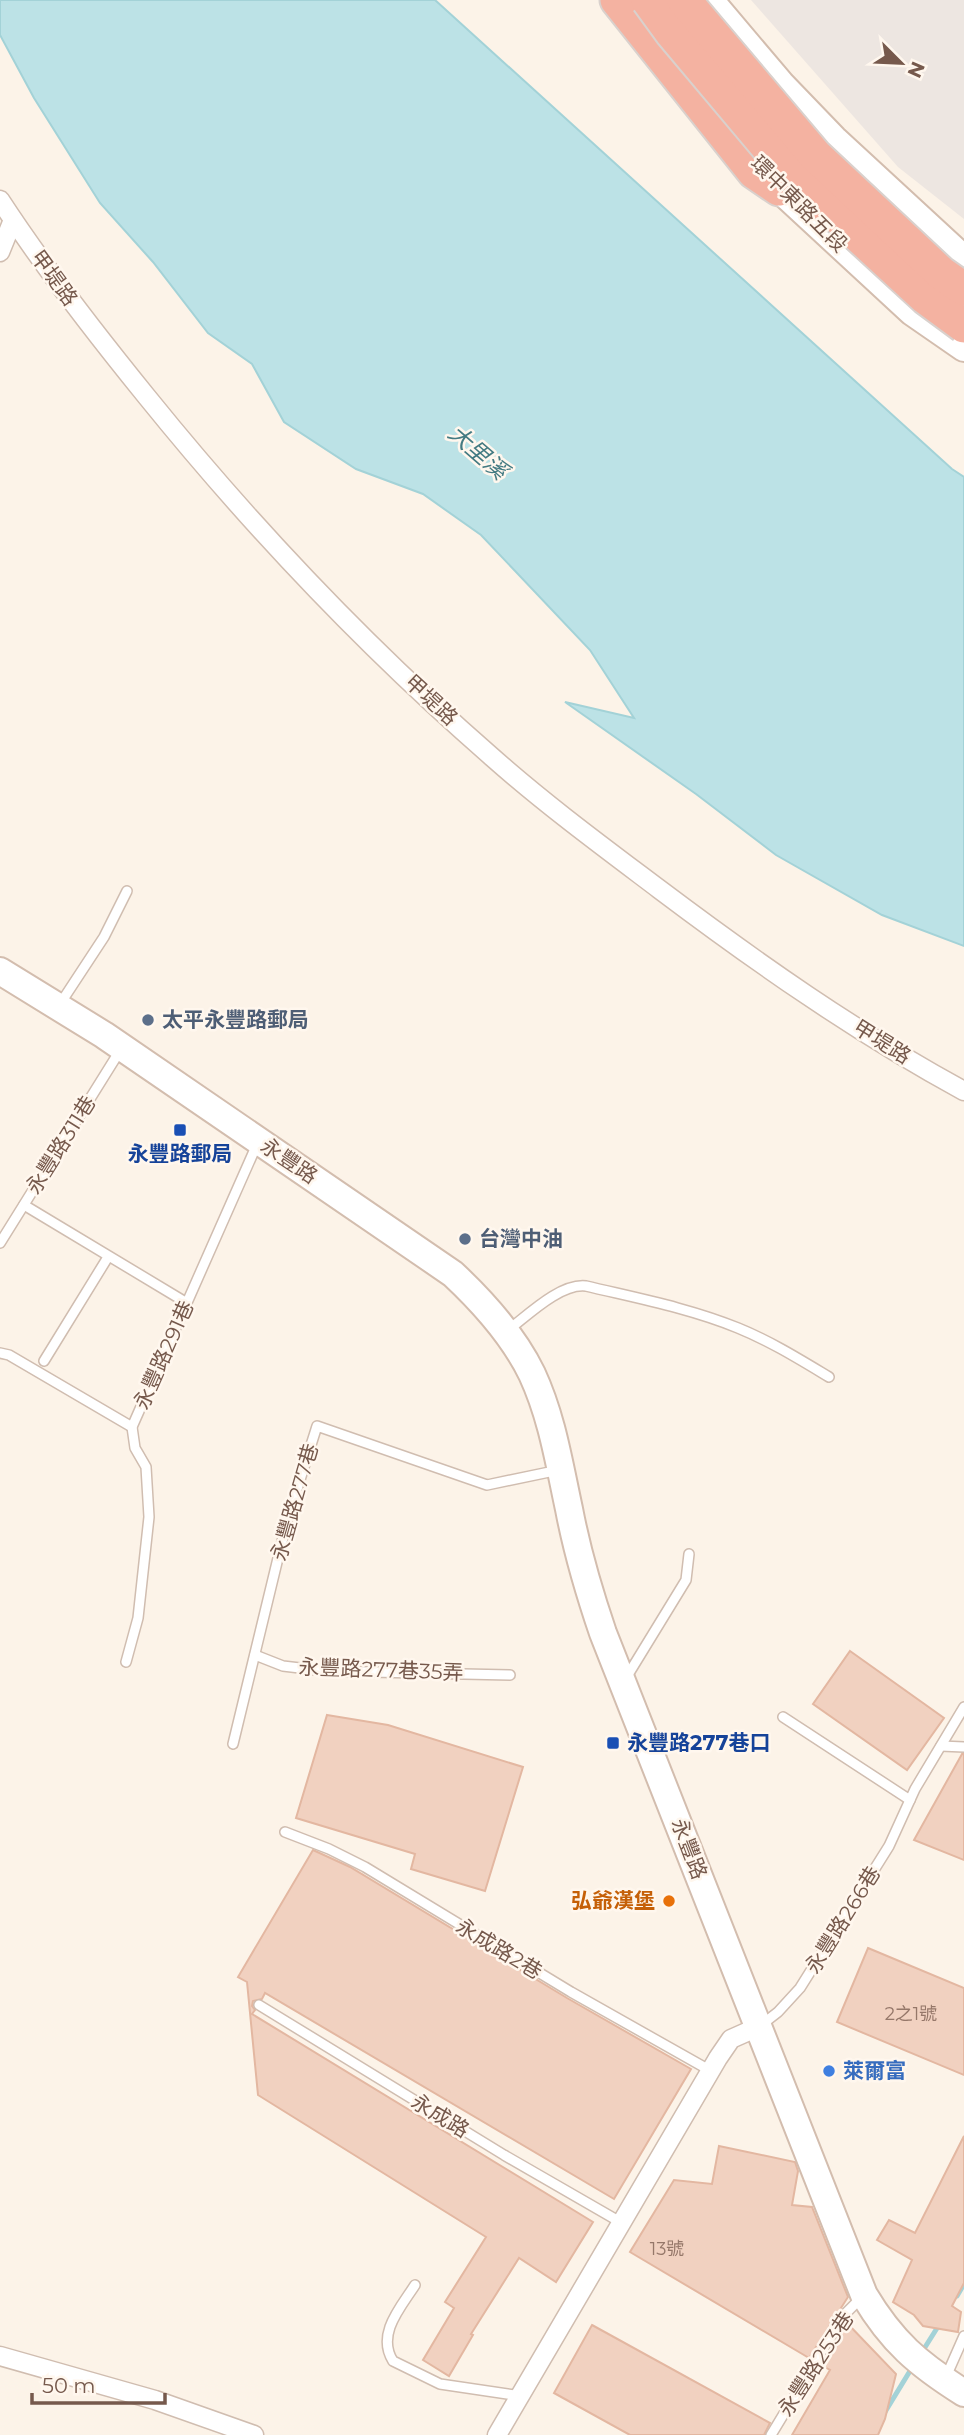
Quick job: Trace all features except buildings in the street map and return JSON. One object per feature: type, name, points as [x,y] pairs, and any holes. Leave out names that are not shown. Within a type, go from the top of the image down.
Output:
[{"type":"highway","points":[[617,0],[754,172],[779,189]]},
{"type":"highway","points":[[648,0],[672,33],[787,170],[926,298],[964,326]]},
{"type":"highway","points":[[684,0],[815,155],[942,273],[964,289]]},
{"type":"street","name":"環中東路五段","points":[[635,0],[696,84],[779,189],[912,312],[964,348]]},
{"type":"street","points":[[710,0],[781,84],[834,139],[964,259]]},
{"type":"street","points":[[696,84],[731,88],[745,71],[742,39]]},
{"type":"street","points":[[735,135],[737,98],[756,81],[781,84]]},
{"type":"street","name":"甲堤路","points":[[0,200],[48,272],[92,330],[242,512],[356,631],[482,748],[575,825],[697,917],[874,1038],[964,1091]]},
{"type":"street","points":[[0,252],[13,220]]},
{"type":"street","name":"永豐路","points":[[0,971],[122,1048],[453,1274],[485,1304],[506,1332],[532,1374],[552,1430],[588,1592],[864,2295],[878,2318],[935,2373]]},
{"type":"street","points":[[497,2435],[731,2039],[758,2027]]},
{"type":"street","points":[[0,2357],[155,2400],[254,2435]]},
{"type":"lane","points":[[59,1006],[104,937],[127,891]]},
{"type":"lane","name":"永豐路311巷","points":[[0,1243],[122,1048]]},
{"type":"lane","name":"永豐路291巷","points":[[126,1661],[138,1618],[149,1517],[146,1467],[135,1448],[132,1427],[258,1141]]},
{"type":"lane","points":[[24,1205],[187,1303]]},
{"type":"lane","points":[[44,1361],[108,1256]]},
{"type":"lane","points":[[506,1332],[556,1294],[575,1284],[676,1308],[735,1327],[766,1341],[829,1377]]},
{"type":"lane","points":[[0,1353],[9,1355],[132,1427]]},
{"type":"lane","name":"永豐路277巷","points":[[233,1744],[287,1521],[317,1426],[487,1485],[561,1470]]},
{"type":"lane","points":[[623,1682],[686,1580],[690,1554]]},
{"type":"lane","name":"永豐路277巷35弄","points":[[255,1655],[283,1666],[325,1671],[510,1675]]},
{"type":"lane","name":"永豐路266巷","points":[[758,2027],[778,2012],[800,1988],[889,1846],[910,1800],[964,1707]]},
{"type":"lane","points":[[783,1717],[910,1800]]},
{"type":"lane","points":[[941,1746],[964,1747]]},
{"type":"lane","name":"永成路2巷","points":[[285,1832],[365,1867],[571,1992],[711,2071]]},
{"type":"lane","name":"永成路","points":[[259,2005],[504,2155],[622,2223]]},
{"type":"lane","points":[[415,2285],[391,2323],[386,2339],[393,2361],[440,2384],[520,2396]]},
{"type":"lane","name":"永豐路253巷","points":[[771,2435],[843,2316],[864,2295]]},
{"type":"lane","points":[[935,2373],[964,2336]]},
{"type":"shaded area","points":[[751,0],[964,0],[964,219],[898,167]]},
{"type":"water","name":"大里溪","points":[[0,0],[435,0],[964,477],[964,946],[882,915],[776,855],[696,794],[565,702],[634,718],[590,650],[481,535],[423,494],[356,469],[284,422],[252,364],[208,333],[153,262],[100,203],[34,98],[0,35]]},
{"type":"waterway","points":[[957,2296],[964,2284]]},
{"type":"waterway","points":[[922,2352],[939,2325]]},
{"type":"waterway","points":[[885,2412],[913,2366]]},
{"type":"place","name":"太平永豐路郵局","points":[[148,1020]]},
{"type":"place","name":"永豐路郵局","points":[[180,1130]]},
{"type":"place","name":"台灣中油","points":[[465,1239]]},
{"type":"place","name":"永豐路277巷口","points":[[613,1743]]},
{"type":"place","name":"弘爺漢堡","points":[[669,1901]]},
{"type":"place","name":"萊爾富","points":[[829,2071]]}]
